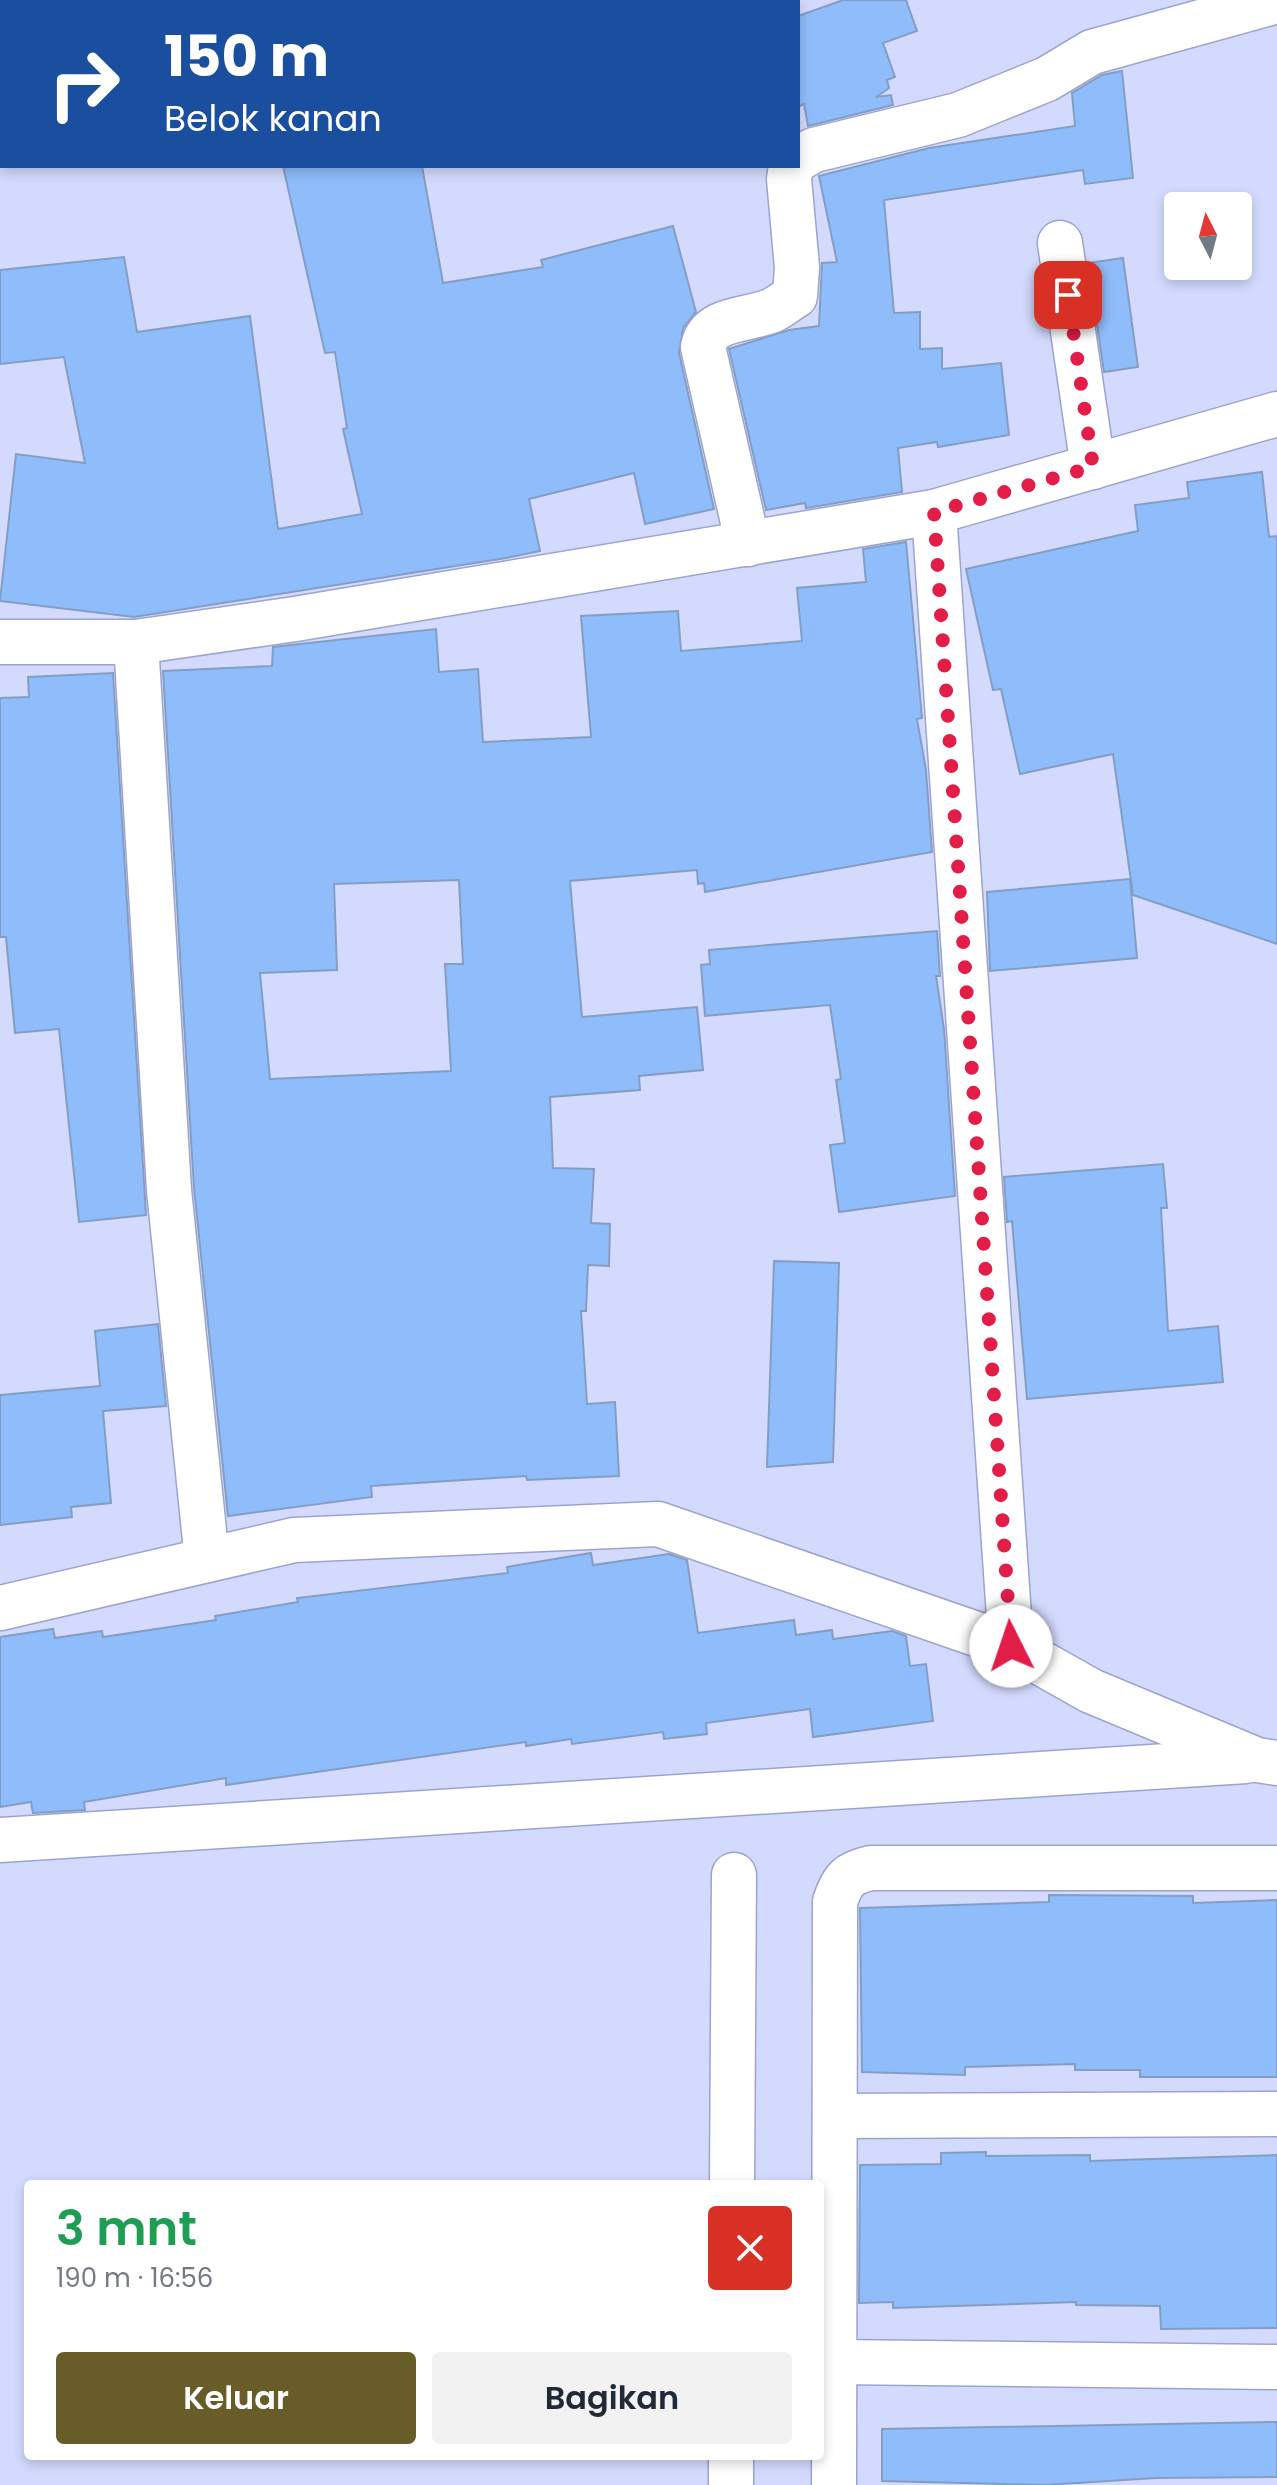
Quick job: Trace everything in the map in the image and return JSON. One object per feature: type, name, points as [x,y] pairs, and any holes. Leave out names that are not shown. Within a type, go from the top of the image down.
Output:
[{"type":"street","points":[[800,158],[814,150],[958,115],[1047,79],[1092,52],[1277,1]]},
{"type":"street","points":[[748,544],[703,347],[705,337],[721,324],[774,310],[795,296],[797,267],[791,168]]},
{"type":"street","points":[[1060,243],[1093,467]]},
{"type":"street","points":[[0,642],[136,642],[295,619],[934,512],[1277,414]]},
{"type":"street","points":[[934,512],[1011,1646]]},
{"type":"street","points":[[136,642],[169,1190],[207,1560]]},
{"type":"street","points":[[0,1608],[294,1540],[658,1524],[1011,1646],[1091,1691],[1267,1761]]},
{"type":"street","points":[[0,1840],[1267,1761]]},
{"type":"street","points":[[834,2485],[835,1902],[841,1882],[852,1872],[871,1868],[1277,1868]]},
{"type":"street","points":[[732,2180],[734,1875]]},
{"type":"street","points":[[835,2116],[1277,2114]]},
{"type":"street","points":[[834,2362],[1277,2367]]},
{"type":"street","points":[[731,2460],[731,2485]]},
{"type":"building","points":[[843,0],[906,0],[917,31],[883,43],[895,77],[887,80],[889,88],[876,97],[891,95],[893,105],[808,126],[804,104],[800,106],[800,15]]},
{"type":"building","points":[[1122,71],[1133,178],[1085,184],[1083,170],[884,200],[894,313],[920,312],[920,349],[942,348],[942,369],[1001,363],[1009,435],[938,447],[937,442],[898,448],[902,492],[806,508],[805,503],[766,510],[729,349],[789,330],[819,326],[822,263],[837,262],[819,176],[929,148],[1075,126],[1072,93],[1102,75]]},
{"type":"building","points":[[283,168],[422,168],[443,283],[543,267],[541,260],[673,226],[696,312],[683,328],[679,353],[714,509],[645,524],[634,473],[529,499],[540,551],[506,558],[134,617],[0,601],[16,454],[85,463],[64,357],[0,364],[0,270],[124,257],[137,332],[250,316],[278,529],[362,514],[343,429],[347,428],[335,352],[325,353]]},
{"type":"building","points":[[1123,258],[1138,367],[1104,372],[1088,263]]},
{"type":"building","points":[[1262,472],[1269,537],[1277,536],[1277,944],[1133,895],[1113,754],[1020,774],[1001,689],[993,690],[966,569],[1138,531],[1135,505],[1189,498],[1187,482]]},
{"type":"building","points":[[906,542],[922,718],[917,719],[926,770],[932,852],[705,892],[704,883],[698,884],[697,870],[570,881],[582,1017],[697,1007],[703,1070],[639,1076],[640,1090],[550,1097],[553,1168],[594,1169],[591,1223],[610,1224],[609,1266],[588,1265],[586,1311],[581,1311],[587,1404],[615,1402],[619,1476],[527,1480],[526,1476],[371,1486],[372,1497],[228,1516],[194,1188],[163,671],[272,666],[273,647],[436,629],[439,672],[478,669],[483,742],[591,737],[581,616],[678,611],[681,651],[802,641],[797,588],[866,582],[863,549]],"holes":[[[459,880],[463,964],[445,964],[451,1071],[270,1079],[260,973],[337,970],[334,884]]]},
{"type":"building","points":[[113,673],[146,1215],[79,1222],[59,1029],[15,1033],[6,937],[0,937],[0,698],[29,697],[28,677]]},
{"type":"building","points":[[1130,879],[1137,958],[990,971],[987,892]]},
{"type":"building","points":[[937,931],[940,976],[936,976],[944,1029],[955,1196],[839,1212],[830,1145],[845,1143],[836,1080],[841,1079],[830,1005],[705,1016],[701,965],[710,964],[709,950]]},
{"type":"building","points":[[1163,1164],[1167,1208],[1161,1208],[1168,1331],[1218,1326],[1223,1382],[1027,1399],[1012,1221],[1007,1222],[1004,1177]]},
{"type":"building","points":[[774,1261],[839,1263],[833,1462],[767,1467]]},
{"type":"building","points":[[158,1324],[166,1406],[103,1411],[111,1503],[71,1507],[72,1517],[0,1525],[0,1395],[100,1386],[95,1331]]},
{"type":"building","points":[[591,1553],[593,1565],[669,1554],[687,1560],[698,1633],[794,1620],[796,1635],[832,1630],[833,1639],[892,1631],[906,1636],[910,1666],[926,1664],[933,1721],[813,1737],[810,1709],[706,1723],[707,1734],[664,1739],[663,1732],[572,1744],[571,1739],[526,1746],[526,1742],[226,1785],[226,1778],[84,1802],[85,1810],[33,1813],[31,1802],[0,1807],[0,1637],[53,1629],[55,1638],[102,1631],[103,1637],[216,1620],[215,1616],[298,1602],[297,1598],[508,1573],[507,1567]]},
{"type":"building","points":[[1049,1895],[1193,1896],[1193,1903],[1277,1900],[1277,2077],[1140,2077],[1140,2070],[1075,2070],[1075,2064],[965,2067],[965,2075],[862,2072],[860,1908],[1049,1902]]},
{"type":"building","points":[[986,2152],[986,2156],[1090,2155],[1090,2161],[1277,2155],[1277,2328],[1161,2329],[1160,2306],[1076,2305],[1076,2302],[893,2308],[893,2302],[859,2303],[860,2165],[941,2164],[941,2153]]},
{"type":"building","points":[[1277,2422],[1277,2477],[1156,2478],[1045,2485],[882,2481],[882,2429]]},
{"type":"route","points":[[1011,1646],[934,512],[1093,467],[1068,295]]}]
